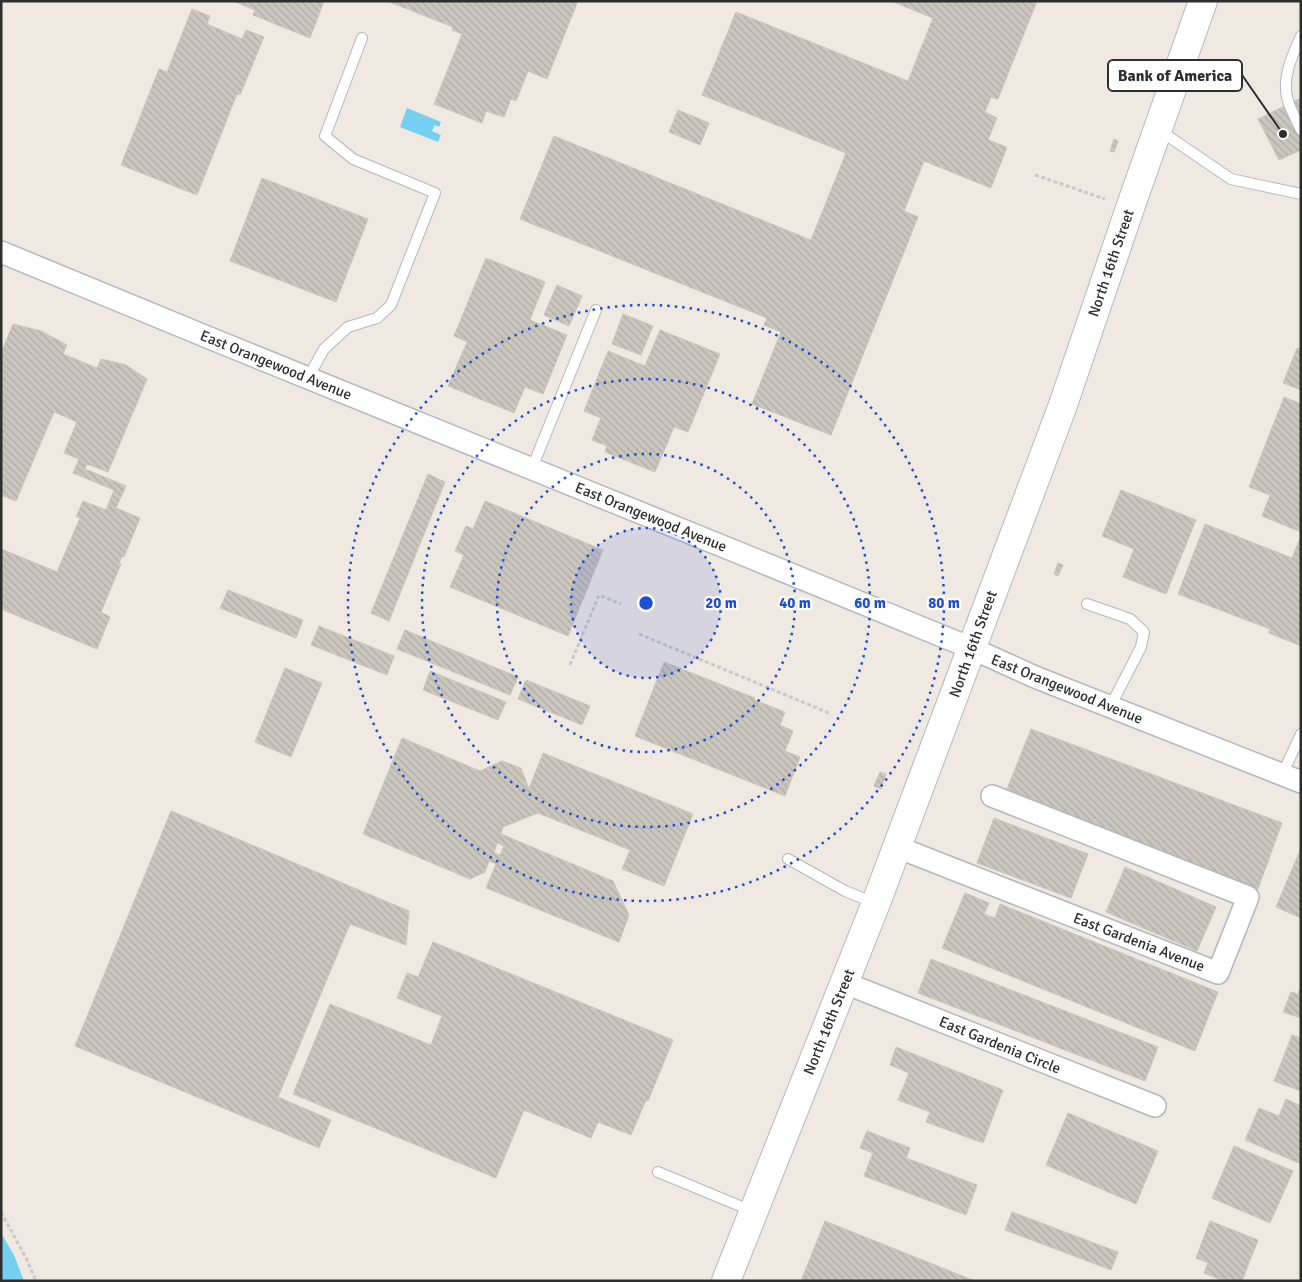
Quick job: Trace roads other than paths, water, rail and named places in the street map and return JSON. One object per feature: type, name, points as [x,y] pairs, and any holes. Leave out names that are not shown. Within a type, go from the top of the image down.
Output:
[{"type":"main road","name":"North 16th Street","points":[[726,1281],[876,903],[1063,405],[1203,1]]},
{"type":"street","name":"East Orangewood Avenue","points":[[1,252],[971,648],[1035,677],[1291,779]]},
{"type":"street","name":"East Gardenia Avenue","points":[[897,847],[1218,973],[1248,897],[992,796]]},
{"type":"street","name":"East Gardenia Circle","points":[[845,983],[1155,1106]]},
{"type":"lane","points":[[1301,36],[1289,62],[1286,77],[1288,101],[1301,130]]},
{"type":"lane","points":[[308,378],[324,349],[348,327],[377,318],[391,304],[436,193],[353,160],[325,136],[362,38]]},
{"type":"lane","points":[[1158,130],[1231,179],[1301,194]]},
{"type":"lane","points":[[532,468],[596,310]]},
{"type":"lane","points":[[1087,604],[1130,619],[1138,624],[1144,632],[1141,647],[1110,707]]},
{"type":"lane","points":[[1291,779],[1301,734]]},
{"type":"lane","points":[[788,859],[845,891],[876,903]]},
{"type":"lane","points":[[658,1172],[753,1211]]},
{"type":"water","points":[[407,108],[441,122],[439,127],[435,125],[432,131],[441,135],[438,142],[400,127]]},
{"type":"water","points":[[1,1233],[14,1255],[24,1281],[1,1281]]},
{"type":"place","name":"Bank of America","points":[[1283,134]]}]
